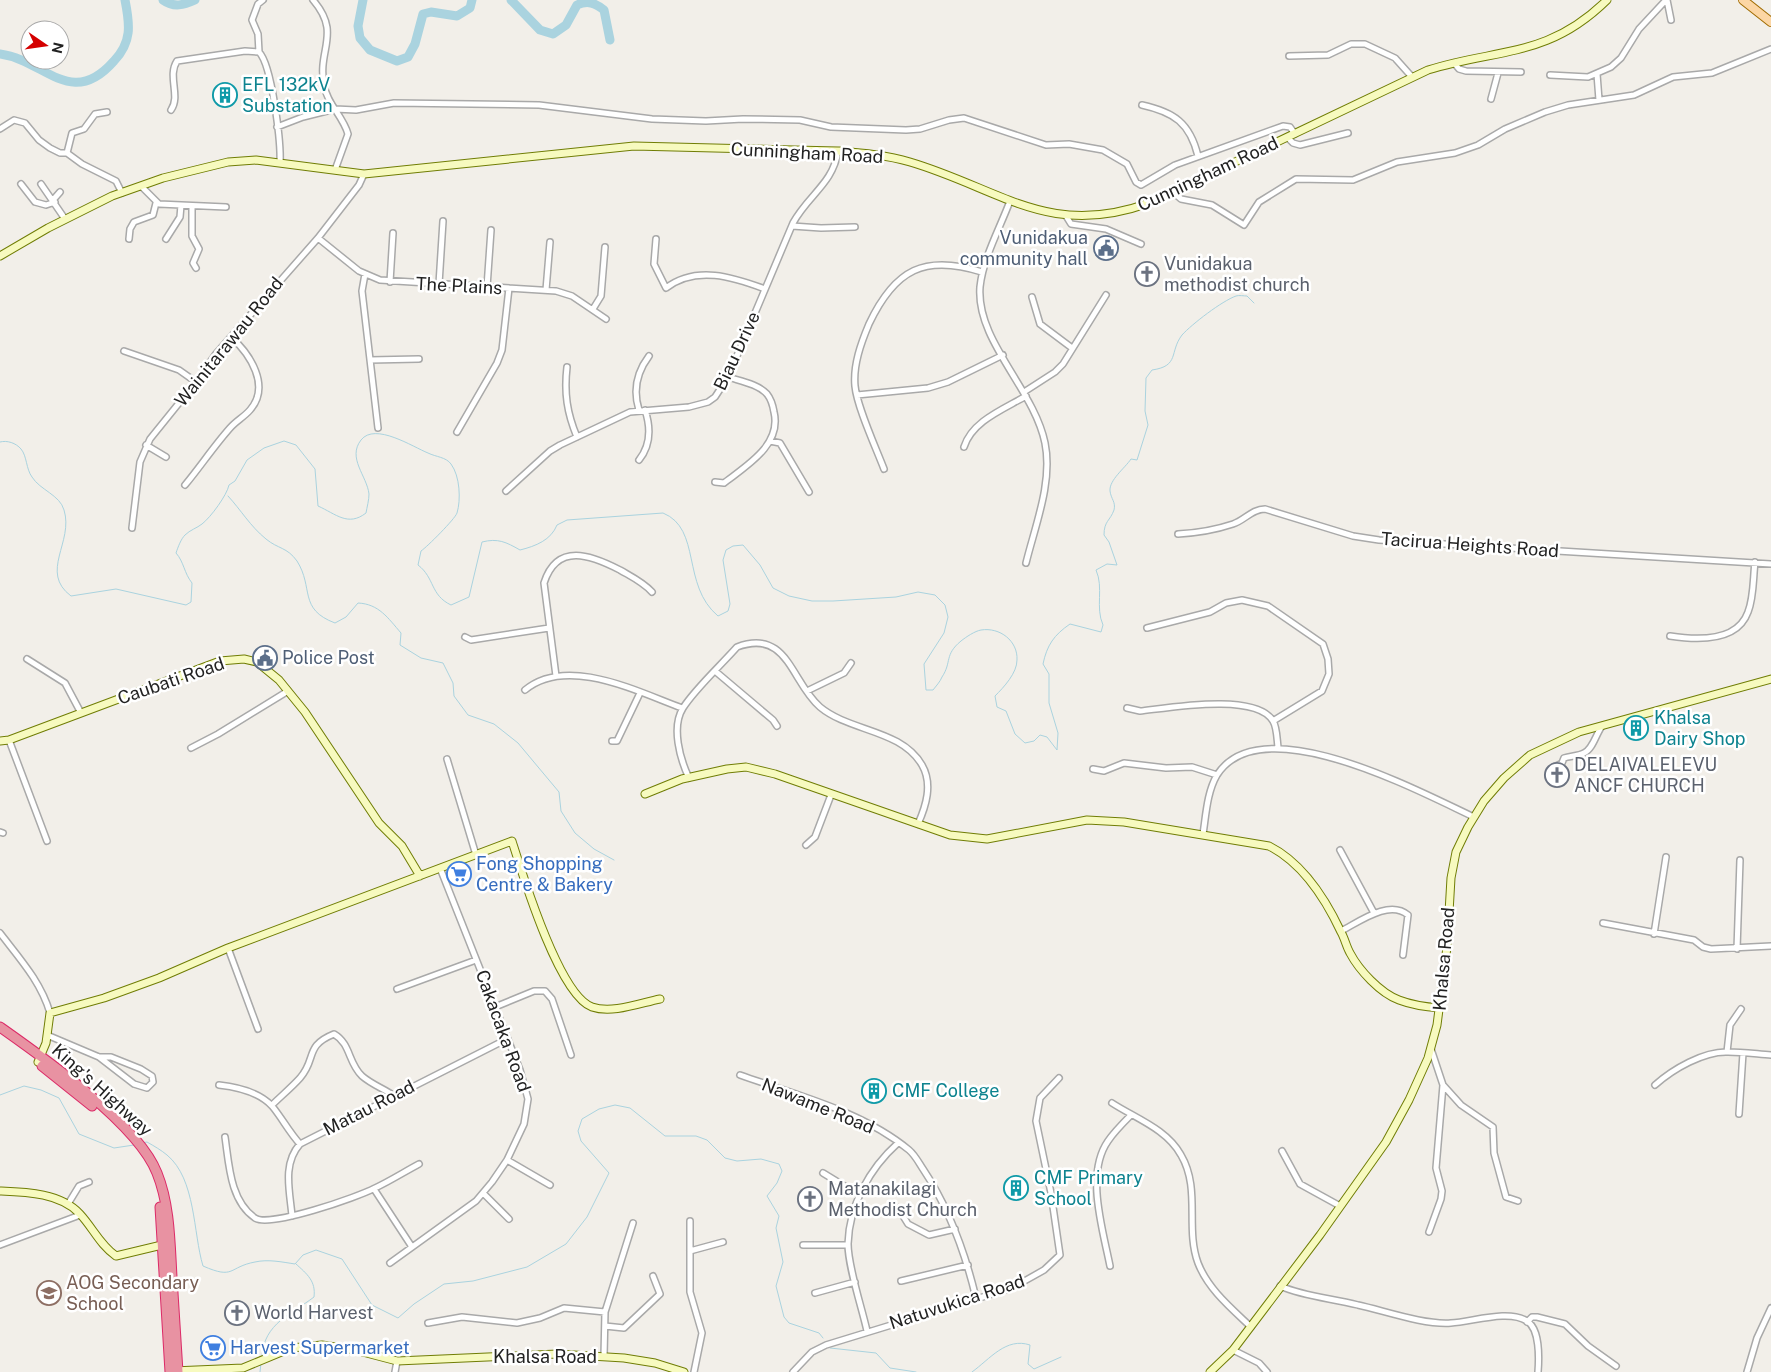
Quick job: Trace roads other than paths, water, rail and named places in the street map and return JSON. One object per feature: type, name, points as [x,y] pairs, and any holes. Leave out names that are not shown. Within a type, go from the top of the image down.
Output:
[{"type":"highway","name":"King's Highway","points":[[0,1027],[39,1060]]},
{"type":"highway","name":"King's Highway","points":[[0,1034],[73,1082],[136,1143],[156,1186],[167,1244],[173,1372]]},
{"type":"main road","name":"Cunningham Road","points":[[0,256],[65,219],[122,193],[228,162],[248,160],[364,174],[634,146],[838,151],[862,153],[909,162],[1010,201],[1047,213],[1066,216],[1118,213],[1149,203],[1173,192],[1412,77],[1454,63],[1517,51],[1546,42],[1580,23],[1607,0]]},
{"type":"main road","points":[[1743,0],[1771,22]]},
{"type":"main road","name":"Caubati Road","points":[[0,741],[9,740],[220,661],[234,659],[256,662],[268,670],[305,712],[379,822],[402,846],[420,876]]},
{"type":"main road","name":"Khalsa Road","points":[[1210,1372],[1233,1350],[1340,1206],[1386,1142],[1409,1100],[1430,1048],[1440,1008],[1447,947],[1451,878],[1456,852],[1484,802],[1504,778],[1530,755],[1579,732],[1771,679]]},
{"type":"main road","points":[[645,794],[689,778],[746,767],[775,774],[950,835],[987,839],[1087,820],[1124,822],[1252,841],[1284,853],[1299,867],[1316,888],[1341,931],[1350,954],[1373,982],[1397,1000],[1440,1008]]},
{"type":"main road","points":[[39,1060],[47,1035],[50,1013],[104,998],[154,980],[228,948],[512,842],[534,906],[561,970],[582,1000],[592,1007],[621,1008],[660,999]]},
{"type":"main road","points":[[0,1191],[40,1195],[68,1204],[80,1214],[101,1243],[116,1256],[167,1244]]},
{"type":"main road","name":"Khalsa Road","points":[[173,1372],[243,1368],[291,1348],[322,1345],[355,1350],[397,1361],[557,1354],[604,1356],[655,1363],[684,1372]]},
{"type":"street","points":[[259,52],[258,34],[252,20],[258,4],[263,0]]},
{"type":"street","points":[[313,0],[322,11],[328,26],[323,78],[328,98],[348,134],[335,170]]},
{"type":"street","points":[[1667,0],[1670,20]]},
{"type":"street","points":[[1550,75],[1588,76],[1597,74],[1618,61],[1634,35],[1667,0]]},
{"type":"street","points":[[1289,56],[1328,54],[1351,44],[1365,44],[1395,58],[1412,77]]},
{"type":"street","points":[[1173,192],[1181,198],[1212,205],[1244,225],[1259,202],[1294,180],[1353,180],[1397,162],[1455,153],[1478,145],[1505,130],[1545,112],[1568,105],[1634,95],[1677,75],[1712,73],[1771,49]]},
{"type":"street","points":[[171,110],[174,103],[173,74],[178,61],[244,51],[259,52],[264,56],[268,71],[280,145],[280,163]]},
{"type":"street","points":[[1454,63],[1463,70],[1498,73],[1521,72]]},
{"type":"street","points":[[1491,99],[1498,73]]},
{"type":"street","points":[[1597,74],[1599,100]]},
{"type":"street","points":[[277,127],[303,117],[335,109],[356,110],[394,104],[539,105],[652,119],[706,121],[743,119],[800,120],[831,127],[906,130],[920,129],[949,120],[964,118],[1046,145],[1069,144],[1103,150],[1126,164],[1136,182],[1141,185],[1163,171],[1198,156],[1283,126],[1290,128],[1293,143],[1300,145],[1348,133]]},
{"type":"street","points":[[1142,104],[1166,113],[1187,127],[1194,137],[1198,156]]},
{"type":"street","points":[[67,153],[72,133],[84,129],[95,114],[107,112]]},
{"type":"street","points":[[0,129],[14,120],[21,121],[43,144],[56,152],[67,153],[82,164],[116,181],[122,193]]},
{"type":"street","name":"Biau Drive","points":[[506,491],[550,451],[617,417],[639,410],[689,407],[708,402],[716,397],[728,377],[792,226],[801,209],[830,178],[838,151]]},
{"type":"street","name":"Wainitarawau Road","points":[[132,528],[140,462],[146,445],[231,337],[318,238],[359,185],[364,174]]},
{"type":"street","points":[[21,184],[35,202],[46,205],[54,201],[60,192]]},
{"type":"street","points":[[41,184],[44,192],[54,201],[65,219]]},
{"type":"street","points":[[141,186],[156,203],[226,207]]},
{"type":"street","points":[[1010,201],[982,272],[980,289],[982,311],[987,327],[1025,394],[1043,435],[1046,466],[1045,483],[1026,563]]},
{"type":"street","points":[[129,239],[130,228],[134,222],[153,215],[156,203]]},
{"type":"street","points":[[166,239],[180,217],[181,205]]},
{"type":"street","points":[[192,206],[191,230],[198,249],[193,263],[196,268]]},
{"type":"street","points":[[1066,216],[1071,224],[1106,229],[1141,244]]},
{"type":"street","points":[[439,284],[443,221]]},
{"type":"street","points":[[792,226],[821,228],[855,227]]},
{"type":"street","points":[[487,287],[492,230]]},
{"type":"street","points":[[390,282],[393,233]]},
{"type":"street","name":"The Plains","points":[[318,238],[365,274],[390,282],[546,290],[572,296],[606,319]]},
{"type":"street","points":[[656,239],[654,264],[666,288],[688,276],[706,275],[734,278],[766,289]]},
{"type":"street","points":[[546,290],[550,242]]},
{"type":"street","points":[[593,309],[601,296],[604,247]]},
{"type":"street","points":[[884,469],[857,395],[854,372],[861,344],[878,306],[896,281],[921,268],[940,264],[958,265],[982,272]]},
{"type":"street","points":[[365,274],[362,291],[378,428]]},
{"type":"street","points":[[458,432],[481,394],[502,350],[509,288]]},
{"type":"street","points":[[964,447],[966,438],[982,422],[1025,394],[1063,364],[1106,296]]},
{"type":"street","points":[[1032,297],[1040,324],[1072,348]]},
{"type":"street","points":[[185,485],[230,428],[250,410],[257,399],[258,377],[252,361],[245,350],[231,337]]},
{"type":"street","points":[[124,350],[178,370],[196,382]]},
{"type":"street","points":[[857,395],[928,388],[948,382],[1003,355]]},
{"type":"street","points":[[639,410],[636,388],[639,376],[649,356]]},
{"type":"street","points":[[370,360],[419,359]]},
{"type":"street","points":[[567,367],[566,401],[569,418],[577,437]]},
{"type":"street","points":[[715,482],[724,483],[746,466],[770,441],[775,432],[776,419],[773,405],[766,394],[755,386],[728,377]]},
{"type":"street","points":[[639,460],[647,446],[649,436],[650,425],[645,410]]},
{"type":"street","points":[[770,441],[780,443],[809,492]]},
{"type":"street","points":[[146,445],[166,456]]},
{"type":"street","name":"Tacirua Heights Road","points":[[1178,534],[1203,532],[1235,524],[1258,509],[1265,509],[1353,536],[1379,540],[1771,564]]},
{"type":"street","points":[[556,676],[544,583],[548,571],[557,561],[566,557],[584,555],[597,558],[644,583],[652,592]]},
{"type":"street","points":[[1670,636],[1692,640],[1718,637],[1732,630],[1748,613],[1755,562]]},
{"type":"street","points":[[1147,628],[1210,612],[1226,603],[1242,600],[1268,606],[1323,644],[1328,658],[1330,674],[1322,691],[1273,721]]},
{"type":"street","points":[[466,637],[471,640],[549,628]]},
{"type":"street","points":[[689,778],[681,762],[677,741],[682,708],[737,647],[749,643],[765,644],[779,651],[820,707],[834,716],[894,740],[912,754],[922,766],[927,781],[928,796],[918,824]]},
{"type":"street","points":[[27,659],[65,683],[81,713]]},
{"type":"street","points":[[807,691],[844,673],[851,664]]},
{"type":"street","points":[[715,671],[773,720],[777,726]]},
{"type":"street","points":[[524,690],[532,684],[556,676],[588,676],[682,708]]},
{"type":"street","points":[[192,748],[288,691]]},
{"type":"street","points":[[612,741],[617,741],[640,693]]},
{"type":"street","points":[[1127,708],[1140,711],[1219,703],[1238,704],[1263,712],[1273,721],[1278,748]]},
{"type":"street","points":[[1552,768],[1562,763],[1564,758],[1585,753],[1602,726]]},
{"type":"street","points":[[9,740],[47,841]]},
{"type":"street","points":[[1203,834],[1208,800],[1217,775],[1237,757],[1278,748],[1306,751],[1367,769],[1474,817]]},
{"type":"street","points":[[447,759],[476,855]]},
{"type":"street","points":[[1093,769],[1104,771],[1124,763],[1166,768],[1192,766],[1217,775]]},
{"type":"street","points":[[806,845],[815,837],[831,795]]},
{"type":"street","points":[[1340,850],[1374,913]]},
{"type":"street","points":[[1654,934],[1666,857]]},
{"type":"street","points":[[1737,949],[1740,860]]},
{"type":"street","name":"Cakacaka Road","points":[[390,1263],[483,1193],[506,1160],[524,1124],[528,1099],[507,1039],[440,868]]},
{"type":"street","points":[[1341,931],[1374,913],[1386,910],[1404,911],[1408,915],[1403,955]]},
{"type":"street","points":[[1603,923],[1694,940],[1712,949],[1771,946]]},
{"type":"street","points":[[0,933],[35,978],[44,994],[50,1013]]},
{"type":"street","points":[[228,948],[258,1029]]},
{"type":"street","points":[[397,989],[476,960]]},
{"type":"street","points":[[495,1008],[534,991],[545,991],[552,999],[571,1055]]},
{"type":"street","points":[[1727,1052],[1730,1025],[1741,1009]]},
{"type":"street","points":[[272,1105],[301,1077],[307,1067],[314,1046],[321,1039],[334,1034],[347,1045],[350,1061],[363,1077],[393,1095]]},
{"type":"street","points":[[47,1035],[99,1057],[134,1084],[147,1088],[153,1082],[152,1076],[141,1069],[110,1057],[99,1057]]},
{"type":"street","name":"Matau Road","points":[[300,1144],[393,1095],[507,1039]]},
{"type":"street","points":[[1428,1232],[1441,1199],[1442,1191],[1436,1168],[1443,1086],[1430,1048]]},
{"type":"street","points":[[1656,1085],[1667,1075],[1710,1054],[1727,1052],[1771,1055]]},
{"type":"street","points":[[1739,1114],[1743,1053]]},
{"type":"street","name":"Nawame Road","points":[[740,1074],[852,1116],[911,1151],[932,1183],[955,1228],[968,1265],[976,1298]]},
{"type":"street","name":"Natuvukica Road","points":[[793,1372],[812,1352],[826,1345],[1012,1288],[1044,1270],[1060,1255],[1051,1193],[1036,1121],[1040,1098],[1059,1078]]},
{"type":"street","points":[[219,1085],[238,1087],[272,1105],[300,1144],[293,1152],[288,1164],[292,1216]]},
{"type":"street","points":[[1443,1086],[1461,1105],[1492,1124],[1495,1131],[1494,1153],[1506,1197],[1518,1201]]},
{"type":"street","points":[[1112,1103],[1152,1126],[1173,1144],[1181,1154],[1192,1184],[1193,1242],[1197,1262],[1207,1282],[1251,1326]]},
{"type":"street","points":[[1110,1266],[1096,1191],[1098,1167],[1107,1142],[1131,1115]]},
{"type":"street","points":[[225,1137],[233,1184],[240,1201],[256,1219],[263,1220],[292,1216],[374,1189],[419,1164]]},
{"type":"street","points":[[867,1331],[848,1245],[859,1195],[884,1155],[898,1143]]},
{"type":"street","points":[[1282,1151],[1300,1184],[1340,1206]]},
{"type":"street","points":[[506,1160],[550,1185]]},
{"type":"street","points":[[823,1173],[859,1195]]},
{"type":"street","points":[[68,1204],[79,1186],[89,1182]]},
{"type":"street","points":[[374,1189],[412,1247]]},
{"type":"street","points":[[483,1193],[509,1219]]},
{"type":"street","points":[[898,1208],[908,1224],[929,1235],[955,1228]]},
{"type":"street","points":[[0,1245],[80,1214]]},
{"type":"street","points":[[690,1221],[690,1292],[702,1333],[694,1372]]},
{"type":"street","points":[[604,1356],[605,1312],[633,1223]]},
{"type":"street","points":[[690,1251],[723,1242]]},
{"type":"street","points":[[803,1245],[848,1245]]},
{"type":"street","points":[[901,1281],[968,1265]]},
{"type":"street","points":[[605,1326],[624,1328],[660,1294],[653,1276]]},
{"type":"street","points":[[815,1293],[855,1282]]},
{"type":"street","points":[[1280,1286],[1304,1296],[1345,1302],[1438,1323],[1456,1323],[1497,1317],[1527,1322],[1536,1336],[1538,1372]]},
{"type":"street","points":[[428,1323],[462,1317],[517,1323],[540,1318],[564,1308],[605,1312]]},
{"type":"street","points":[[1747,1372],[1757,1338],[1771,1308]]},
{"type":"street","points":[[1527,1322],[1532,1317],[1537,1317],[1565,1324],[1588,1346],[1616,1366]]},
{"type":"street","points":[[1233,1350],[1259,1363],[1267,1372]]},
{"type":"street","points":[[395,1372],[397,1361]]},
{"type":"waterway","points":[[0,54],[16,58],[58,78],[71,82],[84,81],[99,75],[120,54],[127,40],[128,17],[125,0]]},
{"type":"waterway","points":[[163,0],[167,3],[179,5],[195,0]]},
{"type":"waterway","points":[[363,0],[358,26],[360,38],[370,50],[397,61],[408,57],[415,44],[423,14],[431,12],[457,16],[470,8],[472,0]]},
{"type":"waterway","points":[[511,0],[540,30],[553,34],[566,25],[577,5],[585,3],[594,4],[604,10],[610,40]]},
{"type":"waterway","points":[[0,442],[8,442],[19,447],[23,452],[32,477],[62,505],[66,522],[57,567],[62,587],[71,596],[116,589],[186,605],[191,602],[192,583],[176,553],[182,539],[187,533],[206,521],[229,485],[235,481],[247,460],[264,448],[284,441],[296,445],[315,469],[318,506],[342,518],[353,519],[360,517],[366,513],[369,494],[357,460],[357,447],[367,435],[384,435],[444,458],[454,469],[459,488],[457,513],[441,533],[421,551],[418,565],[427,575],[439,596],[451,605],[469,597],[482,542],[493,540],[520,550],[542,542],[551,535],[557,525],[567,520],[663,513],[675,521],[683,531],[699,589],[707,603],[718,616],[728,611],[730,604],[723,560],[726,550],[733,546],[743,545],[760,565],[773,588],[789,596],[812,601],[833,601],[896,597],[918,592],[935,595],[945,605],[948,617],[944,633],[924,664],[926,690],[933,690],[939,682],[945,672],[952,650],[963,639],[981,630],[1001,633],[1011,641],[1017,653],[1017,660],[1012,675],[995,696],[997,707],[1006,711],[1015,734],[1025,743],[1034,741],[1040,735],[1047,737],[1057,750],[1058,733],[1049,703],[1049,674],[1043,664],[1052,641],[1070,624],[1101,632],[1103,625],[1096,570],[1107,564],[1117,565],[1109,542],[1104,535],[1105,527],[1114,510],[1110,487],[1131,459],[1137,460],[1148,425],[1145,411],[1146,378],[1152,370],[1161,368],[1170,362],[1182,335],[1215,308],[1237,296],[1247,296],[1254,303]]},
{"type":"waterway","points":[[228,496],[260,534],[290,553],[297,561],[305,580],[311,604],[323,617],[335,623],[346,617],[358,603],[372,606],[392,622],[401,633],[400,645],[421,658],[443,663],[453,683],[454,696],[468,715],[494,724],[518,743],[559,792],[561,811],[575,833],[594,849],[614,860]]},
{"type":"waterway","points":[[0,1095],[24,1086],[41,1090],[59,1098],[79,1134],[114,1148],[134,1145]]},
{"type":"waterway","points":[[142,1143],[147,1142],[167,1155],[176,1165],[183,1178],[192,1207],[203,1266],[226,1272],[260,1261],[295,1264],[303,1255],[316,1250],[342,1259],[372,1305],[398,1318],[414,1304],[444,1284],[473,1281],[527,1267],[566,1244],[587,1217],[609,1173],[581,1141],[578,1131],[582,1119],[599,1109],[615,1105],[630,1108],[665,1136],[696,1136],[707,1140],[725,1158],[737,1161],[761,1159],[779,1164],[782,1171],[777,1183],[767,1196],[779,1216],[776,1228],[783,1262],[776,1286],[784,1317],[789,1323],[819,1333],[823,1338]]},
{"type":"waterway","points":[[262,1356],[268,1335],[280,1320],[314,1297],[312,1282],[296,1264]]},
{"type":"waterway","points":[[972,1372],[999,1351],[1013,1344],[1030,1345],[1028,1364],[1034,1369],[1061,1357]]},
{"type":"waterway","points":[[830,1348],[876,1353],[890,1368],[916,1372]]},
{"type":"waterway","points":[[260,1372],[261,1363]]},
{"type":"place","name":"EFL 132kV Substation","points":[[225,95]]},
{"type":"place","name":"Vunidakua community hall","points":[[1106,248]]},
{"type":"place","name":"Vunidakua methodist church","points":[[1147,274]]},
{"type":"place","name":"Police Post","points":[[265,658]]},
{"type":"place","name":"Khalsa Dairy Shop","points":[[1636,728]]},
{"type":"place","name":"DELAIVALELEVU ANCF CHURCH","points":[[1557,775]]},
{"type":"place","name":"Fong Shopping Centre & Bakery","points":[[459,874]]},
{"type":"place","name":"CMF College","points":[[874,1091]]},
{"type":"place","name":"CMF Primary School","points":[[1016,1188]]},
{"type":"place","name":"Matanakilagi Methodist Church","points":[[810,1199]]},
{"type":"place","name":"AOG Secondary School","points":[[49,1293]]},
{"type":"place","name":"World Harvest","points":[[237,1313]]},
{"type":"place","name":"Harvest Supermarket","points":[[213,1348]]}]
